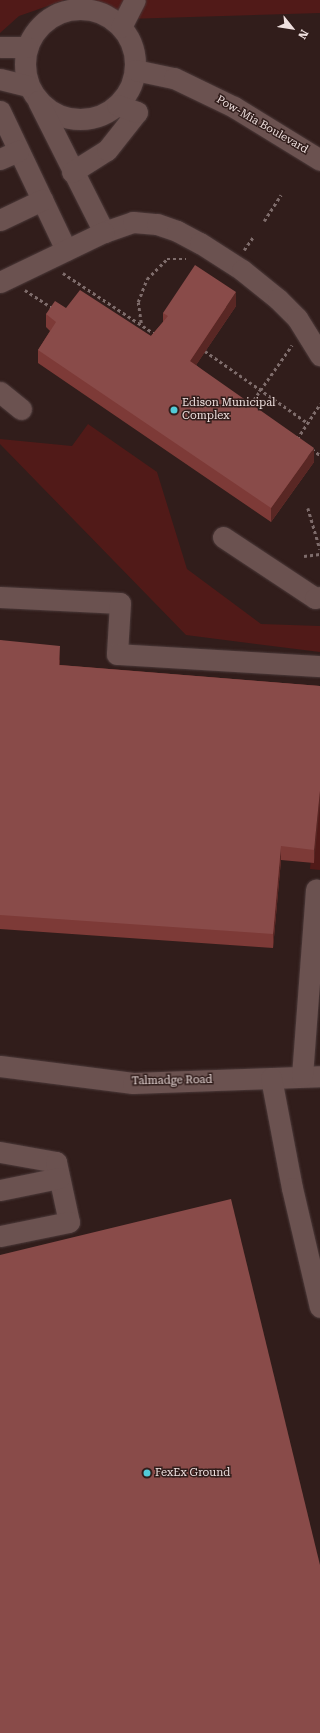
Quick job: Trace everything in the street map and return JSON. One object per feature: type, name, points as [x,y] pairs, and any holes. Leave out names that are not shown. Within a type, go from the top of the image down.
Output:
[{"type":"street","points":[[121,27],[135,0]]},
{"type":"street","points":[[0,79],[34,93],[52,112],[80,119],[97,116],[117,105],[128,92],[135,70],[130,41],[121,27],[108,16],[91,10],[63,11],[43,22],[27,47],[25,58],[34,93],[72,172],[104,232]]},
{"type":"street","points":[[0,47],[27,47]]},
{"type":"street","name":"Pow-Mia Boulevard","points":[[135,70],[174,78],[234,107],[320,160]]},
{"type":"street","points":[[72,172],[107,150],[137,112],[117,105]]},
{"type":"street","points":[[0,111],[9,155],[42,200],[66,250]]},
{"type":"street","points":[[0,220],[42,200]]},
{"type":"street","points":[[0,282],[104,232],[133,222],[157,224],[177,231],[200,243],[242,270],[278,299],[297,318],[320,355]]},
{"type":"street","points":[[0,392],[21,410]]},
{"type":"street","points":[[223,537],[315,598],[320,598]]},
{"type":"street","points":[[0,596],[120,603],[117,654],[320,666]]},
{"type":"street","points":[[311,1076],[316,952],[316,890]]},
{"type":"street","name":"Talmadge Road","points":[[0,1066],[133,1083],[311,1076]]},
{"type":"street","points":[[271,1078],[292,1188],[320,1307]]},
{"type":"street","points":[[0,1152],[56,1162],[69,1222],[0,1236]]},
{"type":"street","points":[[0,1190],[59,1178]]},
{"type":"path","points":[[264,221],[281,195]]},
{"type":"path","points":[[240,256],[253,238]]},
{"type":"path","points":[[141,324],[140,294],[153,271],[167,258],[193,258]]},
{"type":"path","points":[[58,270],[161,338]]},
{"type":"path","points":[[22,288],[55,310]]},
{"type":"path","points":[[255,411],[250,407],[297,338]]},
{"type":"path","points":[[205,351],[308,423]]},
{"type":"path","points":[[294,443],[320,404]]},
{"type":"path","points":[[291,435],[302,443]]},
{"type":"path","points":[[308,447],[320,455]]},
{"type":"path","points":[[308,508],[320,549]]},
{"type":"path","points":[[304,556],[320,554]]},
{"type":"shaded area","points":[[0,0],[65,0],[19,16],[0,33]]},
{"type":"shaded area","points":[[91,0],[320,0],[320,13],[126,19]]},
{"type":"shaded area","points":[[88,424],[157,472],[187,569],[261,624],[320,626],[320,652],[186,635],[0,444],[0,439],[72,446]]},
{"type":"shaded area","points":[[320,767],[320,870],[310,869]]},
{"type":"building","name":"Edison Municipal Complex","points":[[195,265],[236,292],[190,361],[314,448],[271,508],[38,350],[56,322],[46,314],[55,301],[66,308],[80,290],[151,336],[168,316],[163,313]]},
{"type":"building","points":[[0,640],[60,646],[59,665],[320,686],[320,791],[314,850],[281,846],[273,934],[0,915]]},
{"type":"building","name":"FexEx Ground","points":[[231,1199],[320,1565],[320,1733],[0,1733],[0,1255]]},
{"type":"place","name":"Edison Municipal Complex","points":[[174,410]]},
{"type":"place","name":"FexEx Ground","points":[[147,1473]]}]
